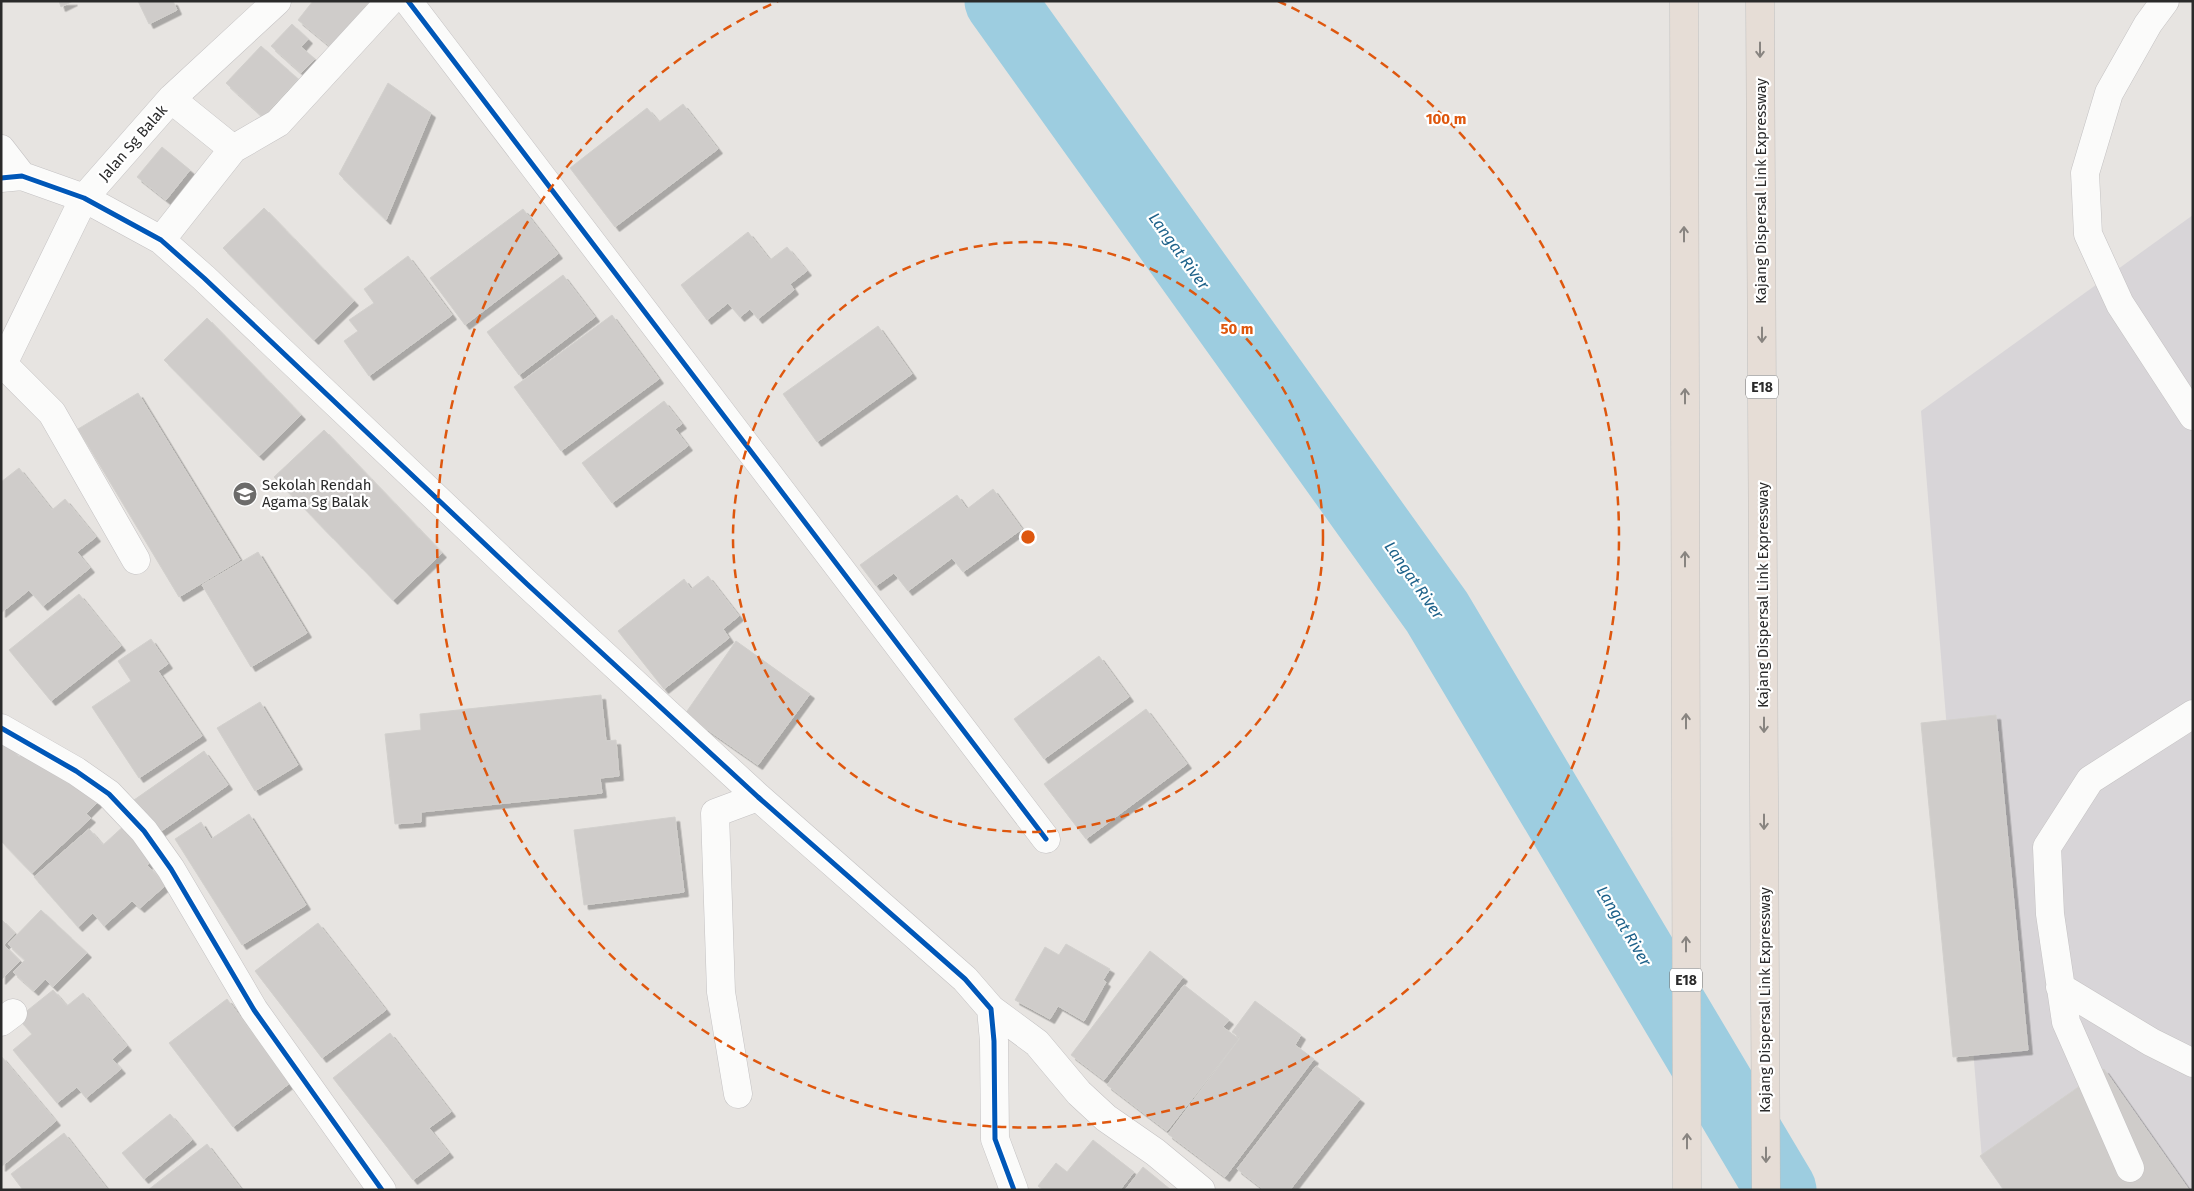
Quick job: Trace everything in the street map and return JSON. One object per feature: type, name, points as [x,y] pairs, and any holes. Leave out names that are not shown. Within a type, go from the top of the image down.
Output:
[{"type":"highway","name":"E18","points":[[1684,1],[1687,1190]]},
{"type":"highway","name":"Kajang Dispersal Link Expressway","points":[[1760,1],[1766,1190]]},
{"type":"street","points":[[161,240],[233,149],[278,123],[390,1]]},
{"type":"street","points":[[408,1],[1046,839]]},
{"type":"street","points":[[2165,1],[2148,24],[2109,93],[2085,173],[2088,234],[2120,304],[2193,416]]},
{"type":"street","name":"Jalan Sg Balak","points":[[2,366],[84,198],[171,99],[266,6]]},
{"type":"street","points":[[171,99],[233,149]]},
{"type":"street","points":[[1,149],[11,177],[84,198],[161,240],[204,278],[527,584],[758,797],[964,979],[991,1009],[1037,1043],[1079,1093],[1106,1118],[1155,1152],[1201,1190]]},
{"type":"street","points":[[2,366],[52,413],[136,560]]},
{"type":"street","points":[[2130,1168],[2066,1022],[2050,914],[2047,847],[2090,780],[2193,714]]},
{"type":"street","points":[[1,728],[76,771],[109,794],[144,831],[171,869],[254,1010],[382,1190]]},
{"type":"street","points":[[738,1094],[721,992],[715,813],[758,797]]},
{"type":"street","points":[[2060,987],[2151,1042],[2193,1063]]},
{"type":"street","points":[[991,1009],[994,1041],[995,1139],[1014,1190]]},
{"type":"shaded area","points":[[2193,215],[2193,1190],[2003,1190],[1982,1159],[1921,411]]},
{"type":"building","points":[[59,1],[73,1],[61,7]]},
{"type":"building","points":[[138,1],[173,1],[177,10],[149,24]]},
{"type":"building","points":[[313,1],[369,2],[332,48],[298,20]]},
{"type":"building","points":[[292,24],[308,39],[301,47],[315,59],[301,73],[271,46]]},
{"type":"building","points":[[261,46],[298,79],[263,117],[226,83]]},
{"type":"building","points":[[388,83],[431,113],[386,220],[339,174]]},
{"type":"building","points":[[683,104],[718,149],[615,227],[570,168],[647,108],[659,122]]},
{"type":"building","points":[[162,147],[190,170],[166,200],[137,177]]},
{"type":"building","points":[[264,208],[354,301],[314,340],[223,248]]},
{"type":"building","points":[[523,209],[558,254],[465,325],[430,278]]},
{"type":"building","points":[[748,232],[770,260],[787,247],[807,271],[790,284],[794,290],[758,319],[750,309],[740,317],[728,303],[707,320],[681,285]]},
{"type":"building","points":[[408,256],[452,315],[369,376],[344,341],[358,331],[349,320],[374,303],[364,289]]},
{"type":"building","points":[[563,275],[595,317],[519,375],[487,332]]},
{"type":"building","points":[[612,315],[659,379],[561,451],[514,387]]},
{"type":"building","points":[[207,318],[301,415],[259,456],[164,360]]},
{"type":"building","points":[[878,326],[912,374],[817,442],[783,394]]},
{"type":"building","points":[[138,393],[240,560],[179,597],[78,429]]},
{"type":"building","points":[[664,401],[682,424],[675,429],[688,446],[612,503],[582,463]]},
{"type":"building","points":[[324,430],[442,553],[393,600],[274,477]]},
{"type":"building","points":[[19,468],[52,510],[65,499],[96,537],[77,552],[90,568],[43,606],[29,590],[1,613],[1,482]]},
{"type":"building","points":[[993,489],[1022,529],[963,572],[952,558],[908,591],[894,573],[876,586],[860,565],[957,495],[967,509]]},
{"type":"building","points":[[258,552],[307,633],[251,667],[202,585]]},
{"type":"building","points":[[708,576],[739,616],[723,629],[729,638],[664,689],[618,631],[684,579],[691,589]]},
{"type":"building","points":[[79,594],[121,646],[51,701],[9,650]]},
{"type":"building","points":[[151,639],[168,664],[158,671],[202,736],[139,778],[92,707],[131,681],[118,661]]},
{"type":"building","points":[[736,641],[810,694],[758,765],[685,714]]},
{"type":"building","points":[[1099,656],[1129,697],[1044,759],[1014,719]]},
{"type":"building","points":[[601,695],[606,741],[616,740],[619,776],[600,778],[602,793],[421,812],[421,822],[395,824],[385,734],[421,730],[420,714]]},
{"type":"building","points":[[260,702],[298,765],[255,791],[217,728]]},
{"type":"building","points":[[1146,709],[1187,764],[1086,839],[1044,784]]},
{"type":"building","points":[[1996,715],[2028,1050],[1953,1057],[1921,723]]},
{"type":"building","points":[[1,738],[19,757],[26,749],[101,799],[86,814],[91,818],[32,873],[1,841]]},
{"type":"building","points":[[204,751],[228,785],[157,834],[134,800]]},
{"type":"building","points":[[249,814],[306,905],[242,945],[175,839],[201,822],[211,839]]},
{"type":"building","points":[[675,817],[684,892],[584,905],[574,830]]},
{"type":"building","points":[[126,824],[155,858],[147,865],[166,885],[140,908],[132,901],[104,926],[93,913],[78,927],[34,877],[89,829],[103,845]]},
{"type":"building","points":[[41,910],[87,953],[53,987],[45,979],[34,991],[13,972],[25,960],[8,944]]},
{"type":"building","points":[[1,919],[15,933],[4,945],[20,961],[1,980]]},
{"type":"building","points":[[318,923],[386,1010],[322,1058],[255,971]]},
{"type":"building","points":[[1066,944],[1110,969],[1103,980],[1106,982],[1084,1021],[1058,1006],[1050,1019],[1015,1000],[1045,947],[1059,955]]},
{"type":"building","points":[[1150,951],[1183,977],[1104,1080],[1071,1055]]},
{"type":"building","points":[[1184,985],[1229,1020],[1223,1027],[1239,1039],[1167,1131],[1107,1085]]},
{"type":"building","points":[[53,990],[67,1006],[83,993],[127,1046],[112,1059],[121,1069],[86,1098],[77,1087],[57,1103],[13,1050],[32,1034],[18,1018]]},
{"type":"building","points":[[227,999],[290,1083],[233,1127],[169,1043]]},
{"type":"building","points":[[1255,1001],[1301,1035],[1295,1045],[1314,1059],[1225,1177],[1168,1134],[1240,1038],[1232,1032]]},
{"type":"building","points":[[390,1033],[451,1112],[429,1128],[449,1153],[413,1180],[333,1078]]},
{"type":"building","points":[[1,1056],[56,1121],[1,1167]]},
{"type":"building","points":[[1316,1066],[1360,1099],[1290,1190],[1264,1190],[1237,1169]]},
{"type":"building","points":[[2104,1069],[2189,1190],[2004,1190],[1980,1156]]},
{"type":"building","points":[[170,1114],[192,1140],[144,1179],[122,1153]]},
{"type":"building","points":[[64,1133],[108,1190],[23,1190],[11,1174]]},
{"type":"building","points":[[1093,1140],[1134,1172],[1120,1190],[1043,1190],[1038,1186],[1056,1163],[1067,1172]]},
{"type":"building","points":[[207,1144],[242,1190],[148,1190]]},
{"type":"building","points":[[1143,1167],[1171,1190],[1125,1190]]},
{"type":"waterway","name":"Langat River","points":[[1000,1],[1437,612],[1781,1190]]},
{"type":"cycle path","points":[[408,1],[1046,839]]},
{"type":"cycle path","points":[[1,178],[22,176],[84,198],[161,240],[204,278],[527,584],[758,797],[965,979],[991,1009],[994,1041],[995,1139],[1014,1190]]},
{"type":"cycle path","points":[[1,728],[76,771],[109,794],[144,831],[171,869],[254,1010],[382,1190]]},
{"type":"place","name":"Sekolah Rendah Agama Sg Balak","points":[[245,494]]}]
